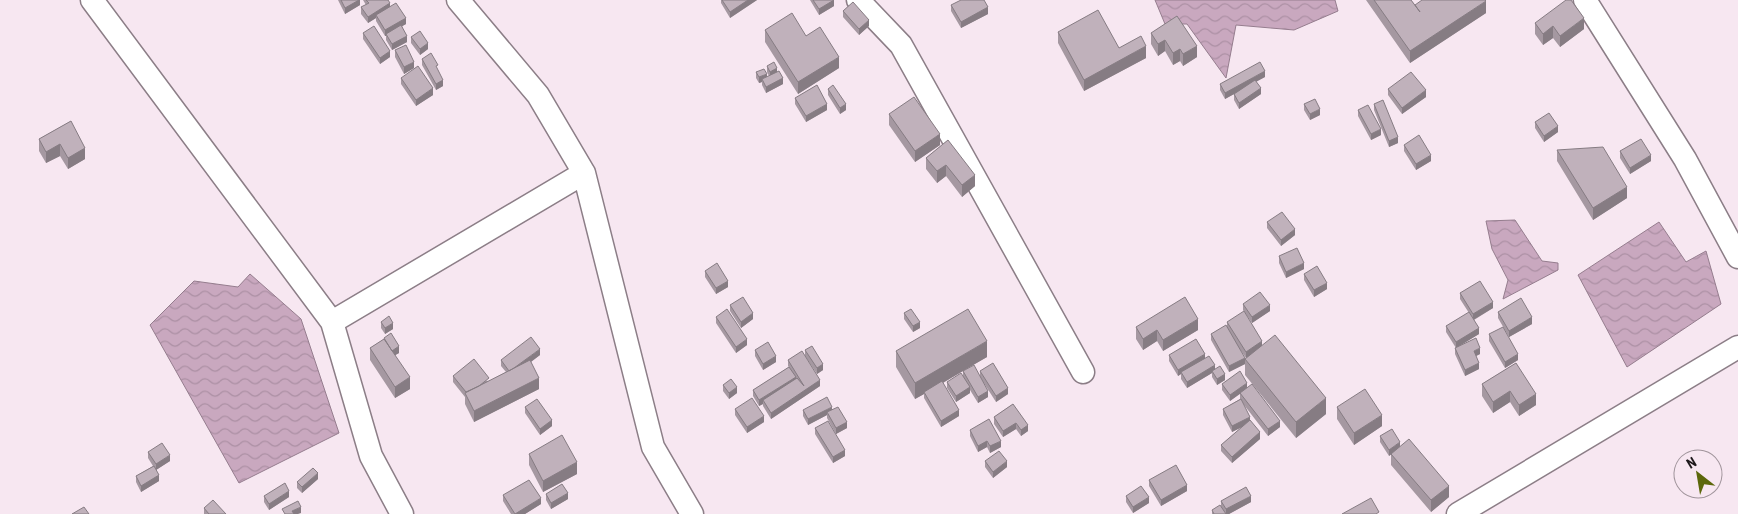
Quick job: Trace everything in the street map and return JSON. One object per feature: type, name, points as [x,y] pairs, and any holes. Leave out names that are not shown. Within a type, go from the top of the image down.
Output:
[{"type":"street","points":[[92,0],[332,322],[370,456],[402,514]]},
{"type":"street","points":[[458,0],[538,95],[584,173],[653,446],[692,514]]},
{"type":"street","points":[[858,0],[901,45],[1083,372]]},
{"type":"street","points":[[1585,0],[1685,159],[1738,257]]},
{"type":"street","points":[[332,322],[584,173]]},
{"type":"street","points":[[1458,514],[1738,348]]},
{"type":"water","points":[[1155,0],[1335,0],[1338,11],[1294,30],[1236,25],[1226,78],[1187,24],[1165,24]]},
{"type":"water","points":[[1515,220],[1542,261],[1558,263],[1558,270],[1503,299],[1508,280],[1492,249],[1486,221]]},
{"type":"water","points":[[1659,222],[1686,262],[1706,251],[1721,304],[1627,367],[1578,275]]},
{"type":"water","points":[[250,274],[301,319],[339,433],[239,483],[150,325],[194,281],[238,287]]},
{"type":"building","points":[[341,0],[359,0],[345,8]]},
{"type":"building","points":[[366,0],[388,0],[390,3],[368,17],[361,7],[369,3]]},
{"type":"building","points":[[722,0],[748,0],[730,12]]},
{"type":"building","points":[[813,0],[834,0],[819,9]]},
{"type":"building","points":[[961,0],[984,0],[988,7],[961,22],[951,5]]},
{"type":"building","points":[[1374,0],[1411,0],[1420,12],[1415,5],[1422,0],[1486,1],[1410,51]]},
{"type":"building","points":[[1566,0],[1571,0],[1584,18],[1560,36],[1553,26],[1543,34],[1535,23]]},
{"type":"building","points":[[853,2],[869,20],[859,29],[843,11]]},
{"type":"building","points":[[396,3],[406,18],[385,30],[376,15]]},
{"type":"building","points":[[1098,10],[1119,48],[1141,36],[1146,46],[1084,80],[1058,32]]},
{"type":"building","points":[[792,13],[806,36],[820,27],[839,57],[798,82],[765,30]]},
{"type":"building","points":[[1177,16],[1197,46],[1183,54],[1180,49],[1173,53],[1165,40],[1158,44],[1151,33]]},
{"type":"building","points":[[401,25],[407,36],[392,44],[386,34]]},
{"type":"building","points":[[374,26],[390,51],[380,58],[363,33]]},
{"type":"building","points":[[420,31],[428,43],[420,49],[411,37]]},
{"type":"building","points":[[406,45],[414,62],[404,67],[395,50]]},
{"type":"building","points":[[431,53],[438,65],[436,66],[443,80],[436,84],[422,59]]},
{"type":"building","points":[[774,62],[777,68],[770,72],[767,66]]},
{"type":"building","points":[[1260,62],[1265,71],[1225,93],[1220,84]]},
{"type":"building","points":[[418,66],[433,88],[416,100],[401,78]]},
{"type":"building","points":[[764,69],[767,74],[759,77],[756,72]]},
{"type":"building","points":[[779,71],[783,78],[766,87],[762,79]]},
{"type":"building","points":[[1411,72],[1426,90],[1402,108],[1388,89]]},
{"type":"building","points":[[1255,80],[1261,88],[1239,103],[1234,94]]},
{"type":"building","points":[[817,85],[827,104],[806,116],[795,98]]},
{"type":"building","points":[[833,85],[846,104],[840,108],[828,89]]},
{"type":"building","points":[[914,97],[940,134],[915,151],[889,114]]},
{"type":"building","points":[[1315,99],[1320,109],[1310,114],[1304,104]]},
{"type":"building","points":[[1383,100],[1398,137],[1389,141],[1374,104]]},
{"type":"building","points":[[1368,105],[1381,129],[1371,134],[1358,110]]},
{"type":"building","points":[[1549,113],[1558,126],[1544,136],[1535,122]]},
{"type":"building","points":[[71,121],[85,148],[68,158],[60,144],[46,152],[39,139]]},
{"type":"building","points":[[1419,135],[1431,155],[1416,164],[1404,145]]},
{"type":"building","points":[[1641,139],[1651,155],[1630,168],[1620,151]]},
{"type":"building","points":[[948,140],[975,175],[962,185],[946,165],[937,171],[926,158]]},
{"type":"building","points":[[1603,147],[1627,187],[1593,208],[1557,150]]},
{"type":"building","points":[[1282,212],[1295,229],[1281,240],[1267,222]]},
{"type":"building","points":[[1297,248],[1304,263],[1286,272],[1279,256]]},
{"type":"building","points":[[717,263],[728,281],[716,288],[705,271]]},
{"type":"building","points":[[1317,266],[1327,283],[1314,290],[1304,274]]},
{"type":"building","points":[[1480,281],[1493,302],[1473,314],[1460,293]]},
{"type":"building","points":[[1260,292],[1270,305],[1252,317],[1243,304]]},
{"type":"building","points":[[743,297],[753,313],[741,322],[730,305]]},
{"type":"building","points":[[1185,297],[1198,319],[1163,340],[1157,330],[1143,339],[1136,327]]},
{"type":"building","points":[[1521,298],[1532,317],[1509,331],[1498,312]]},
{"type":"building","points":[[727,309],[747,339],[736,347],[716,317]]},
{"type":"building","points":[[911,309],[920,322],[913,326],[904,313]]},
{"type":"building","points":[[968,309],[987,341],[915,383],[896,351]]},
{"type":"building","points":[[1244,311],[1262,341],[1246,352],[1227,322]]},
{"type":"building","points":[[1469,312],[1479,328],[1456,342],[1446,326]]},
{"type":"building","points":[[389,316],[393,323],[385,328],[381,322]]},
{"type":"building","points":[[1226,325],[1245,358],[1229,366],[1211,334]]},
{"type":"building","points":[[1503,327],[1518,354],[1505,362],[1489,334]]},
{"type":"building","points":[[391,333],[399,346],[392,351],[384,338]]},
{"type":"building","points":[[1275,335],[1326,398],[1296,422],[1245,359]]},
{"type":"building","points":[[531,337],[540,349],[509,371],[501,360]]},
{"type":"building","points":[[1476,338],[1480,348],[1474,351],[1479,363],[1465,370],[1455,348]]},
{"type":"building","points":[[384,339],[410,377],[395,387],[370,348]]},
{"type":"building","points":[[1196,339],[1205,354],[1178,370],[1169,355]]},
{"type":"building","points":[[768,342],[776,356],[763,364],[755,350]]},
{"type":"building","points":[[812,346],[823,364],[817,368],[805,350]]},
{"type":"building","points":[[802,351],[820,380],[771,413],[763,400],[797,378],[804,386],[788,360]]},
{"type":"building","points":[[1209,356],[1215,365],[1187,382],[1181,372]]},
{"type":"building","points":[[474,359],[489,378],[479,386],[466,392],[453,376]]},
{"type":"building","points":[[530,360],[539,378],[474,411],[465,393]]},
{"type":"building","points":[[993,363],[1008,388],[996,396],[980,371]]},
{"type":"building","points":[[1516,363],[1536,394],[1519,405],[1510,391],[1493,402],[1482,384]]},
{"type":"building","points":[[974,365],[988,391],[978,397],[963,371]]},
{"type":"building","points":[[1220,366],[1225,374],[1217,379],[1212,371]]},
{"type":"building","points":[[789,367],[796,377],[759,400],[753,390]]},
{"type":"building","points":[[1240,371],[1247,383],[1230,395],[1222,384]]},
{"type":"building","points":[[961,373],[970,387],[956,396],[947,382]]},
{"type":"building","points":[[731,379],[737,387],[729,393],[723,385]]},
{"type":"building","points":[[942,381],[959,410],[941,421],[924,392]]},
{"type":"building","points":[[1252,384],[1280,421],[1268,429],[1240,393]]},
{"type":"building","points":[[1365,389],[1382,415],[1354,433],[1337,407]]},
{"type":"building","points":[[827,397],[832,407],[808,419],[803,410]]},
{"type":"building","points":[[752,398],[764,416],[747,427],[735,409]]},
{"type":"building","points":[[537,399],[552,420],[540,429],[525,407]]},
{"type":"building","points":[[1241,399],[1250,417],[1232,426],[1223,409]]},
{"type":"building","points":[[1013,404],[1028,425],[1021,430],[1016,423],[1003,431],[994,417]]},
{"type":"building","points":[[838,407],[847,422],[836,428],[827,412]]},
{"type":"building","points":[[989,419],[1001,441],[990,446],[987,441],[978,446],[970,430]]},
{"type":"building","points":[[1250,420],[1260,432],[1232,457],[1221,445]]},
{"type":"building","points":[[828,421],[845,450],[833,457],[815,428]]},
{"type":"building","points":[[1392,429],[1400,442],[1389,450],[1380,436]]},
{"type":"building","points":[[562,435],[577,462],[543,481],[529,454]]},
{"type":"building","points":[[1409,439],[1449,486],[1431,500],[1391,454]]},
{"type":"building","points":[[162,443],[170,455],[156,464],[148,452]]},
{"type":"building","points":[[999,451],[1007,461],[993,472],[985,461]]},
{"type":"building","points":[[1176,465],[1187,485],[1161,500],[1149,480]]},
{"type":"building","points":[[154,466],[159,475],[141,486],[136,476]]},
{"type":"building","points":[[313,468],[318,473],[302,487],[297,482]]},
{"type":"building","points":[[529,480],[541,498],[515,514],[503,495]]},
{"type":"building","points":[[285,483],[289,491],[269,504],[264,496]]},
{"type":"building","points":[[562,484],[568,493],[551,503],[546,494]]},
{"type":"building","points":[[1141,486],[1149,497],[1133,507],[1126,496]]},
{"type":"building","points":[[1246,487],[1251,496],[1226,509],[1221,501]]},
{"type":"building","points":[[1371,498],[1379,512],[1376,514],[1342,514]]},
{"type":"building","points":[[213,500],[226,514],[209,514],[204,508]]},
{"type":"building","points":[[298,501],[301,507],[292,511],[294,514],[285,514],[282,509]]},
{"type":"building","points":[[1220,505],[1226,514],[1214,514],[1212,510]]},
{"type":"building","points":[[84,507],[89,514],[72,514]]}]
